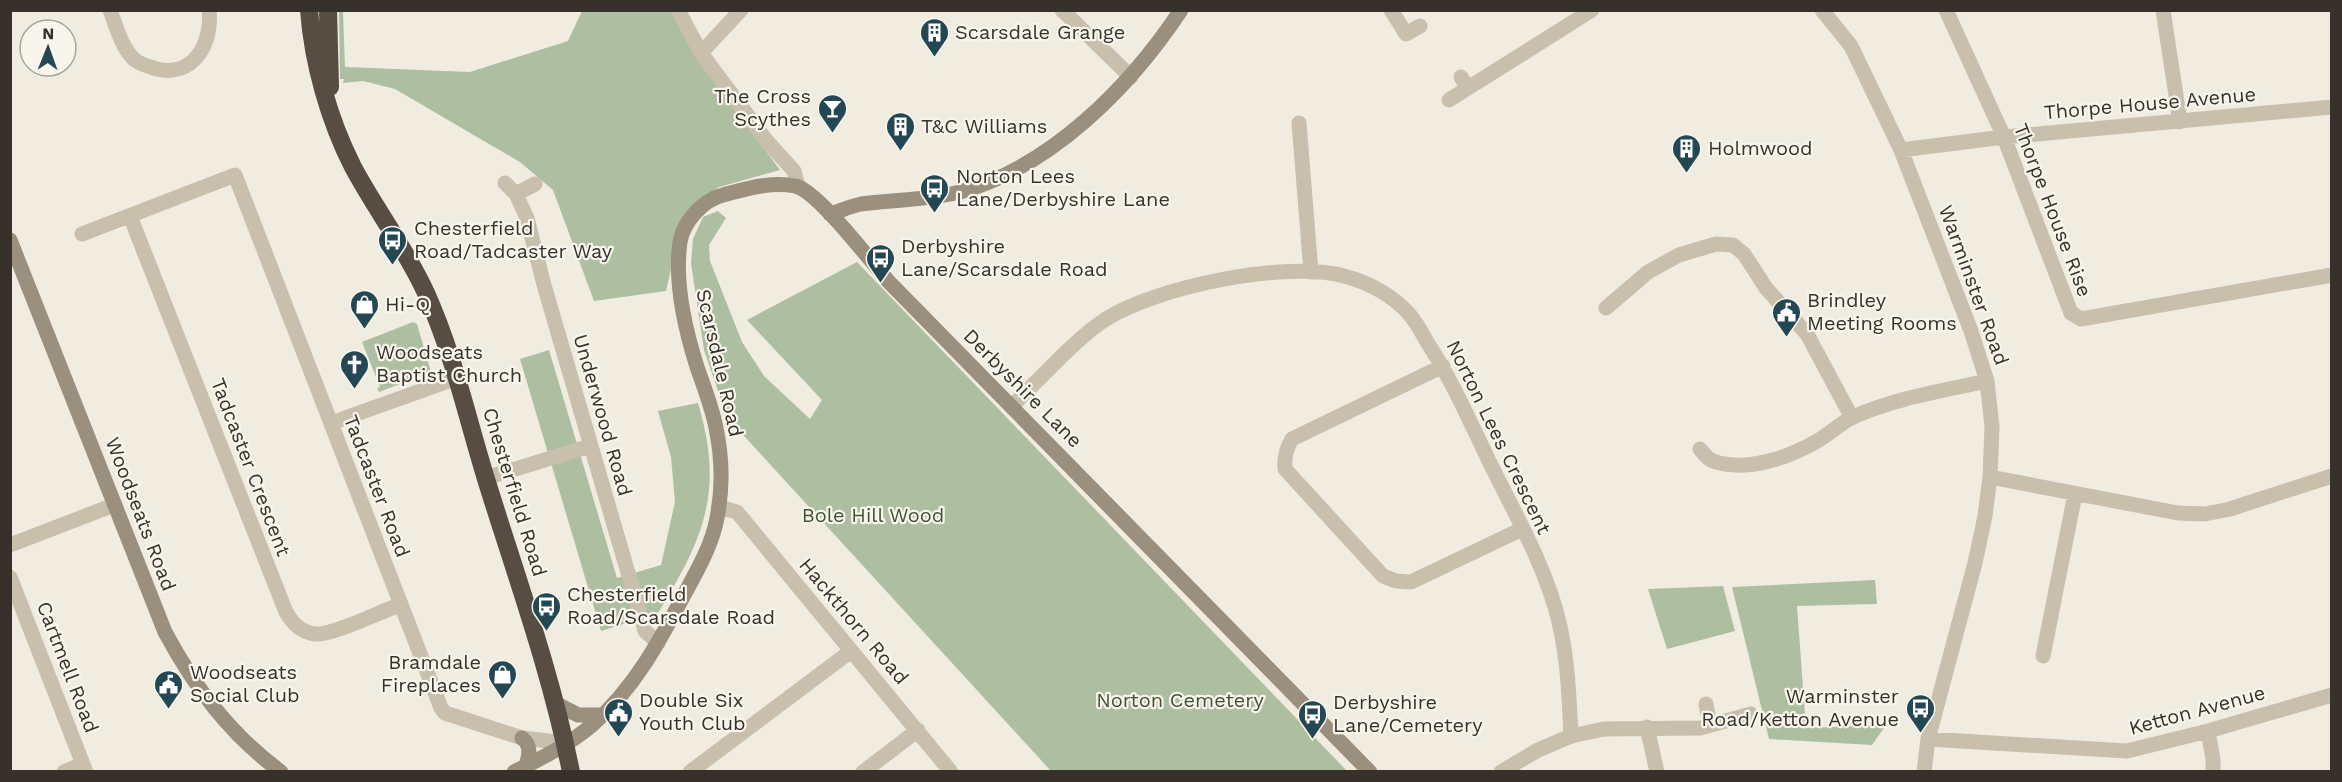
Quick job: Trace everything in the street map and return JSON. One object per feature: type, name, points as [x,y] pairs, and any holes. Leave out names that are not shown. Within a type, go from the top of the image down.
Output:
[{"type":"highway","name":"Chesterfield Road","points":[[309,10],[316,62],[339,136],[353,166],[425,292],[458,378],[555,703],[571,771]]},
{"type":"highway","name":"Chesterfield Road","points":[[328,10],[330,107]]},
{"type":"street","points":[[110,10],[126,50],[135,60],[148,67],[173,70],[197,58],[204,47],[209,36],[209,10]]},
{"type":"street","name":"Derbyshire Lane","points":[[678,10],[701,53],[766,140],[794,171],[798,186],[809,193],[830,214],[889,282],[1370,771]]},
{"type":"street","points":[[701,53],[741,10]]},
{"type":"street","points":[[1062,10],[1131,77]]},
{"type":"street","points":[[830,214],[858,205],[959,192],[1008,174],[1078,128],[1131,77],[1181,10]]},
{"type":"street","points":[[1391,10],[1406,34],[1420,26]]},
{"type":"street","points":[[1449,100],[1465,82],[1592,10]]},
{"type":"street","name":"Warminster Road","points":[[1822,10],[1851,46],[1901,150],[1971,332],[1987,381],[1992,427],[1990,477],[1985,516],[1975,563],[1928,739],[1923,771]]},
{"type":"street","name":"Thorpe House Rise","points":[[1946,10],[2004,137],[2071,313],[2076,317],[2081,319],[2331,275]]},
{"type":"street","points":[[2163,10],[2180,122]]},
{"type":"street","name":"Thorpe House Avenue","points":[[1901,150],[2004,137],[2331,107]]},
{"type":"street","points":[[1299,123],[1311,272]]},
{"type":"street","name":"Tadcaster Road","points":[[82,234],[234,175],[441,708],[445,713],[522,738],[565,743]]},
{"type":"street","name":"Underwood Road","points":[[535,184],[510,188],[527,218],[544,285],[645,631],[658,643]]},
{"type":"street","name":"Scarsdale Road","points":[[520,769],[581,733],[603,715],[631,683],[658,643],[704,556],[714,530],[721,473],[716,427],[682,306],[678,262],[683,226],[693,215],[718,196],[761,186],[782,184],[798,186]]},
{"type":"street","name":"Tadcaster Crescent","points":[[130,216],[292,623],[302,630],[323,634],[400,605]]},
{"type":"street","name":"Woodseats Road","points":[[10,240],[14,258],[88,434],[165,632],[192,679],[223,720],[241,739],[281,771]]},
{"type":"street","points":[[1606,308],[1648,272],[1679,255],[1716,244],[1733,245],[1744,254],[1766,288],[1808,334],[1852,418]]},
{"type":"street","name":"Norton Lees Crescent","points":[[1012,406],[1088,333],[1106,319],[1129,307],[1180,289],[1271,272],[1342,275],[1366,282],[1410,314],[1443,366],[1546,581],[1559,621],[1567,662],[1571,736]]},
{"type":"street","points":[[1443,366],[1292,439],[1284,458],[1286,469],[1383,576],[1396,581],[1411,582],[1522,529]]},
{"type":"street","points":[[331,423],[458,378]]},
{"type":"street","points":[[1700,449],[1711,461],[1735,465],[1755,464],[1793,453],[1852,418],[1894,402],[1987,381]]},
{"type":"street","points":[[486,478],[590,446]]},
{"type":"street","points":[[1990,477],[2178,513],[2205,514],[2230,509],[2331,476]]},
{"type":"street","points":[[2043,656],[2075,494]]},
{"type":"street","points":[[10,545],[114,505]]},
{"type":"street","name":"Hackthorn Road","points":[[718,507],[737,512],[951,771]]},
{"type":"street","name":"Cartmell Road","points":[[10,577],[84,768]]},
{"type":"street","points":[[690,771],[851,651]]},
{"type":"street","name":"Ketton Avenue","points":[[1928,739],[2127,751],[2331,696]]},
{"type":"street","points":[[555,703],[578,715],[603,715]]},
{"type":"street","points":[[1706,704],[1710,725]]},
{"type":"street","points":[[1501,771],[1538,750],[1571,736],[1604,729],[1700,728],[1751,714]]},
{"type":"street","points":[[1647,727],[1657,771]]},
{"type":"street","points":[[863,771],[918,730]]},
{"type":"street","points":[[2208,731],[2213,771]]},
{"type":"street","points":[[520,769],[529,749],[522,738]]},
{"type":"street","points":[[64,771],[84,768]]},
{"type":"green space","points":[[339,11],[343,11],[345,67],[470,72],[568,41],[582,11],[672,11],[696,57],[780,170],[719,187],[683,217],[666,291],[594,301],[553,190],[520,162],[395,89],[363,81],[343,83],[344,79],[340,79]]},
{"type":"green space","name":"Norton Cemetery","points":[[718,211],[726,218],[709,245],[710,261],[742,342],[764,376],[810,419],[822,400],[747,320],[857,262],[1347,771],[1051,771],[734,425],[730,426],[704,350],[691,263],[693,239],[703,217]]},
{"type":"green space","points":[[413,322],[417,324],[431,372],[379,392],[377,388],[380,387],[362,342]]},
{"type":"green space","points":[[549,350],[617,578],[661,565],[675,502],[671,457],[658,411],[698,403],[710,465],[709,492],[704,517],[685,566],[654,620],[652,615],[601,631],[520,359]]},
{"type":"green space","points":[[1875,580],[1877,604],[1797,606],[1806,728],[1886,725],[1872,745],[1769,739],[1732,587]]},
{"type":"green space","points":[[1723,586],[1735,631],[1667,649],[1648,589]]},
{"type":"place","name":"Scarsdale Grange","points":[[934,58]]},
{"type":"place","name":"The Cross Scythes","points":[[832,134]]},
{"type":"place","name":"T&C Williams","points":[[900,152]]},
{"type":"place","name":"Holmwood","points":[[1687,174]]},
{"type":"place","name":"Norton Lees Lane/Derbyshire Lane","points":[[935,214]]},
{"type":"place","name":"Chesterfield Road/Tadcaster Way","points":[[393,266]]},
{"type":"place","name":"Derbyshire Lane/Scarsdale Road","points":[[880,284]]},
{"type":"place","name":"Hi-Q","points":[[364,330]]},
{"type":"place","name":"Brindley Meeting Rooms","points":[[1786,338]]},
{"type":"place","name":"Woodseats Baptist Church","points":[[355,390]]},
{"type":"place","name":"Chesterfield Road/Scarsdale Road","points":[[546,632]]},
{"type":"place","name":"Bramdale Fireplaces","points":[[502,700]]},
{"type":"place","name":"Woodseats Social Club","points":[[169,710]]},
{"type":"place","name":"Warminster Road/Ketton Avenue","points":[[1920,734]]},
{"type":"place","name":"Double Six Youth Club","points":[[618,738]]},
{"type":"place","name":"Derbyshire Lane/Cemetery","points":[[1312,740]]},
{"type":"park label","name":"Bole Hill Wood","points":[[873,515]]}]
